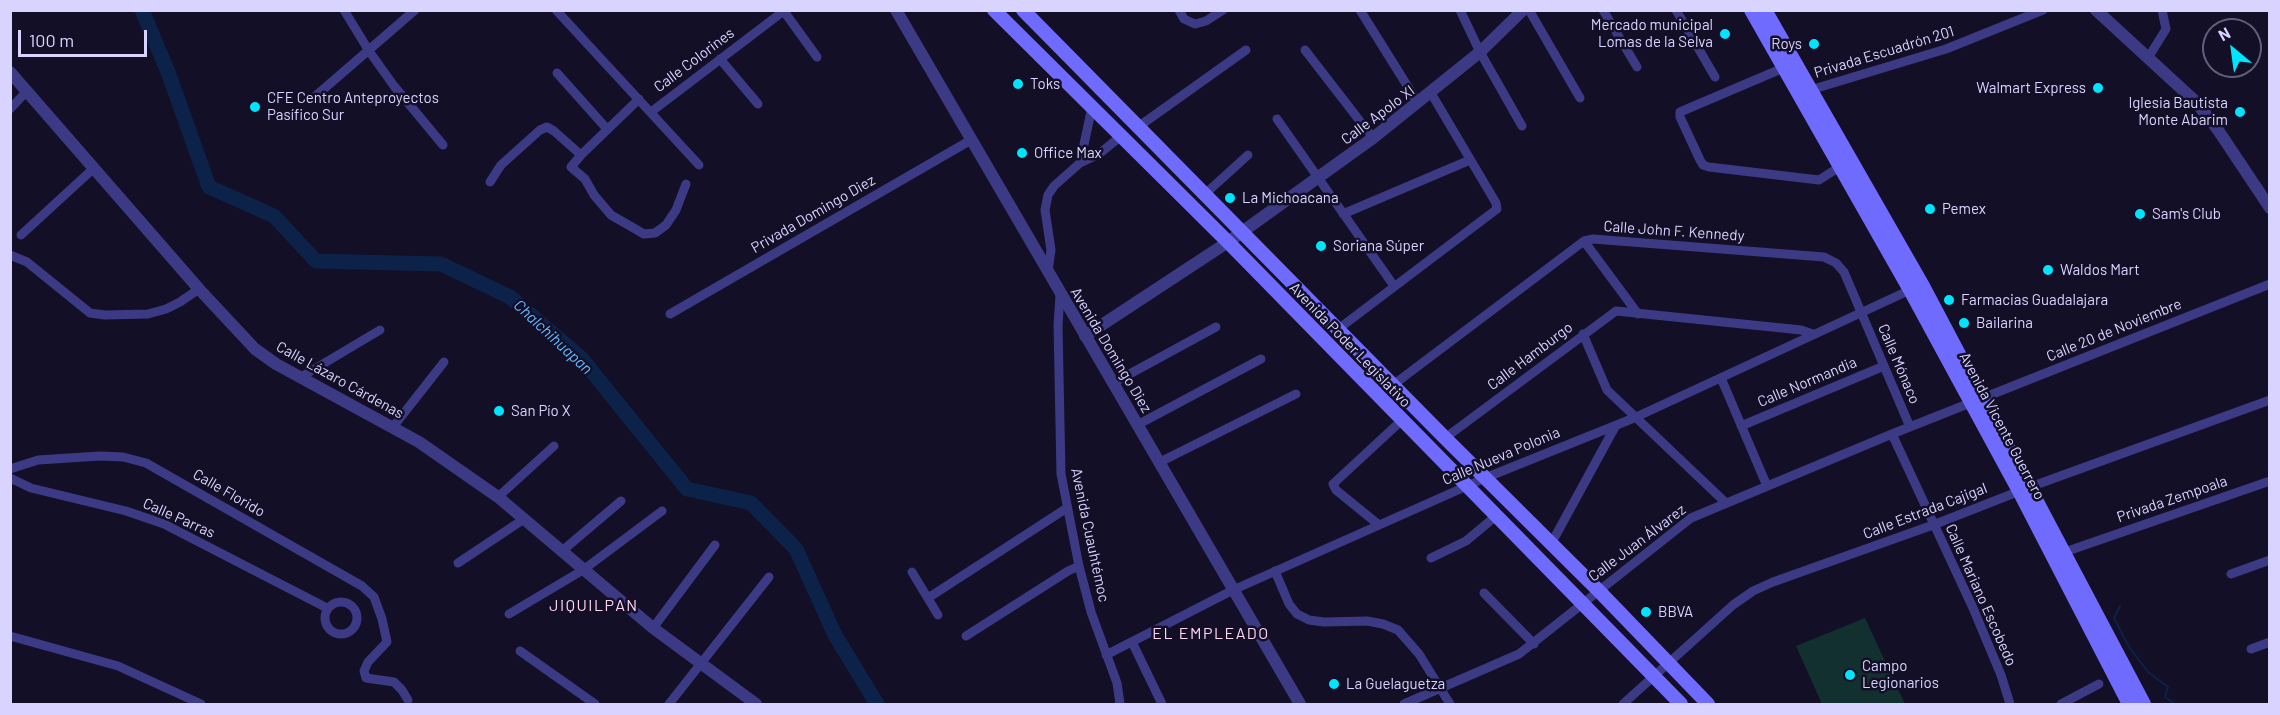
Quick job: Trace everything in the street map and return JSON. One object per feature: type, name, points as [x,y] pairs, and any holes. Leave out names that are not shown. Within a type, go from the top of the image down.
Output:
[{"type":"main road","name":"Avenida Poder Legislativo","points":[[994,10],[1228,242],[1681,705]]},
{"type":"main road","name":"Avenida Poder Legislativo","points":[[1023,10],[1337,330],[1599,591],[1708,705]]},
{"type":"main road","name":"Avenida Vicente Guerrero","points":[[1750,10],[1790,65],[1922,283],[1976,400]]},
{"type":"main road","name":"Avenida Vicente Guerrero","points":[[1766,10],[1790,65]]},
{"type":"main road","name":"Avenida Vicente Guerrero","points":[[1806,92],[1841,166],[1910,290],[1976,400],[2058,554],[2144,705]]},
{"type":"main road","name":"Avenida Vicente Guerrero","points":[[2058,554],[2129,705]]},
{"type":"street","points":[[344,10],[394,86],[443,145]]},
{"type":"street","points":[[311,100],[415,10]]},
{"type":"street","points":[[556,10],[699,165]]},
{"type":"street","name":"Avenida Domingo Diez","points":[[896,10],[1300,705]]},
{"type":"street","points":[[1179,10],[1184,19],[1195,24],[1206,21],[1223,10]]},
{"type":"street","points":[[1360,10],[1418,103]]},
{"type":"street","points":[[1460,10],[1480,52],[1522,126]]},
{"type":"street","name":"Calle Apolo XI","points":[[1085,336],[1228,242],[1373,138],[1480,52],[1523,10]]},
{"type":"street","points":[[1529,10],[1580,98]]},
{"type":"street","points":[[1603,10],[1637,67]]},
{"type":"street","points":[[1676,10],[1715,77]]},
{"type":"street","name":"Privada Escuadrón 201","points":[[1806,92],[1946,49],[2043,10]]},
{"type":"street","points":[[2096,10],[2196,102],[2218,130],[2270,208]]},
{"type":"street","points":[[2148,58],[2166,29],[2162,10]]},
{"type":"street","points":[[784,11],[817,57]]},
{"type":"street","name":"Calle Colorines","points":[[651,111],[784,11]]},
{"type":"street","points":[[1138,127],[1246,50]]},
{"type":"street","points":[[1305,50],[1373,138]]},
{"type":"street","points":[[720,59],[758,104]]},
{"type":"street","points":[[1790,65],[1680,112],[1680,117],[1700,160],[1709,167],[1819,180],[1841,166]]},
{"type":"street","name":"Calle Lázaro Cárdenas","points":[[10,72],[199,289],[255,349],[276,364],[419,442],[498,497],[653,628],[756,705]]},
{"type":"street","points":[[557,73],[607,129]]},
{"type":"street","points":[[10,109],[27,91]]},
{"type":"street","points":[[1337,330],[1497,209],[1496,203],[1431,93]]},
{"type":"street","points":[[639,99],[571,167],[585,180],[611,215],[644,234],[655,233],[666,225],[676,210],[686,184]]},
{"type":"street","points":[[1080,163],[1092,107]]},
{"type":"street","points":[[1277,119],[1394,286]]},
{"type":"street","points":[[490,182],[501,165],[540,130],[547,127],[581,155]]},
{"type":"street","points":[[1048,271],[1051,250],[1045,210],[1048,195],[1054,186],[1080,163],[1099,154],[1121,136]]},
{"type":"street","name":"Privada Domingo Diez","points":[[670,314],[971,140]]},
{"type":"street","points":[[1205,194],[1248,155]]},
{"type":"street","points":[[1343,214],[1470,160]]},
{"type":"street","points":[[21,235],[94,168]]},
{"type":"street","name":"Calle John F. Kennedy","points":[[1393,385],[1584,241],[1593,239],[1824,258],[1836,263],[1844,272],[1861,312]]},
{"type":"street","points":[[1584,241],[1638,314]]},
{"type":"street","points":[[10,255],[27,262],[90,313],[148,314],[180,302],[199,289]]},
{"type":"street","name":"Calle 20 de Noviembre","points":[[1976,400],[2270,284]]},
{"type":"street","name":"Calle Nueva Polonia","points":[[1106,655],[1233,590],[1466,486],[1634,418],[1910,290]]},
{"type":"street","name":"Avenida Cuauhtémoc","points":[[1060,295],[1058,325],[1060,474],[1079,566],[1091,612],[1117,683],[1120,705]]},
{"type":"street","name":"Calle Hamburgo","points":[[1445,438],[1616,311],[1801,330],[1813,334]]},
{"type":"street","name":"Calle Mónaco","points":[[1861,312],[1910,427]]},
{"type":"street","points":[[1113,383],[1216,327]]},
{"type":"street","points":[[301,377],[380,330]]},
{"type":"street","points":[[1583,334],[1607,390],[1726,503]]},
{"type":"street","points":[[1138,424],[1261,359]]},
{"type":"street","points":[[393,427],[444,362]]},
{"type":"street","name":"Calle Normandia","points":[[1741,426],[1884,366]]},
{"type":"street","points":[[1721,378],[1767,486]]},
{"type":"street","points":[[1160,462],[1296,394]]},
{"type":"street","name":"Calle Estrada Cajigal","points":[[1623,705],[1732,605],[1753,591],[2270,399]]},
{"type":"street","name":"Calle Juan Álvarez","points":[[1404,705],[1417,702],[1442,688],[1518,654],[1534,644],[1691,518],[1976,400]]},
{"type":"street","points":[[1380,525],[1336,490],[1334,484],[1401,421]]},
{"type":"street","points":[[1551,544],[1616,425]]},
{"type":"street","name":"Calle Mariano Escobedo","points":[[1892,434],[1973,608],[2001,675],[2010,705]]},
{"type":"street","points":[[498,497],[554,446]]},
{"type":"street","name":"Calle Florido","points":[[10,469],[38,460],[100,456],[123,457],[146,463],[362,586],[374,597],[387,642],[368,663],[364,671],[366,678],[394,682],[408,700]]},
{"type":"street","name":"Calle Parras","points":[[10,478],[31,489],[126,511],[164,524],[327,608]]},
{"type":"street","name":"Privada Zempoala","points":[[2058,554],[2270,481]]},
{"type":"street","points":[[562,551],[621,501]]},
{"type":"street","points":[[928,598],[1067,508]]},
{"type":"street","points":[[509,614],[583,570],[662,511]]},
{"type":"street","points":[[1431,558],[1466,541],[1496,516]]},
{"type":"street","points":[[458,562],[524,519]]},
{"type":"street","points":[[653,628],[715,545]]},
{"type":"street","points":[[2231,574],[2270,560]]},
{"type":"street","points":[[966,636],[1068,570],[1079,566]]},
{"type":"street","points":[[1275,571],[1289,604],[1297,614],[1309,620],[1367,621],[1398,630],[1419,654],[1442,688],[1450,705]]},
{"type":"street","points":[[912,572],[938,615]]},
{"type":"street","points":[[669,705],[769,577]]},
{"type":"street","points":[[1484,593],[1534,644]]},
{"type":"street","points":[[10,636],[118,666],[201,705]]},
{"type":"street","points":[[1132,642],[1162,705]]},
{"type":"street","points":[[2251,649],[2270,642]]},
{"type":"street","points":[[520,651],[595,705]]},
{"type":"street","points":[[2061,705],[2099,684]]},
{"type":"green space","name":"Campo Legionarios","points":[[1865,618],[1905,704],[1822,704],[1796,646]]},
{"type":"waterway","name":"Chalchihuapan","points":[[142,10],[168,72],[209,187],[274,216],[316,261],[441,264],[510,297],[581,358],[687,489],[751,503],[796,549],[835,635],[877,704]]},
{"type":"waterway","points":[[2120,606],[2114,618],[2129,647],[2148,672],[2168,687],[2165,697],[2175,704]]},
{"type":"place","name":"Mercado municipal Lomas de la Selva","points":[[1725,34]]},
{"type":"place","name":"Roys","points":[[1814,44]]},
{"type":"place","name":"Toks","points":[[1018,84]]},
{"type":"place","name":"Walmart Express","points":[[2098,88]]},
{"type":"place","name":"CFE Centro Anteproyectos Pasífico Sur","points":[[255,107]]},
{"type":"place","name":"Iglesia Bautista Monte Abarim","points":[[2240,112]]},
{"type":"place","name":"Office Max","points":[[1022,153]]},
{"type":"place","name":"La Michoacana","points":[[1230,198]]},
{"type":"place","name":"Pemex","points":[[1930,209]]},
{"type":"place","name":"Sam's Club","points":[[2140,214]]},
{"type":"place","name":"Soriana Súper","points":[[1321,246]]},
{"type":"place","name":"Waldos Mart","points":[[2048,270]]},
{"type":"place","name":"Farmacias Guadalajara","points":[[1949,300]]},
{"type":"place","name":"Bailarina","points":[[1964,323]]},
{"type":"place","name":"San Pío X","points":[[499,411]]},
{"type":"place","name":"BBVA","points":[[1646,612]]},
{"type":"place","name":"Campo Legionarios","points":[[1850,675]]},
{"type":"place","name":"La Guelaguetza","points":[[1334,684]]},
{"type":"district","name":"JIQUILPAN","points":[[594,606]]},
{"type":"district","name":"EL EMPLEADO","points":[[1211,634]]}]
